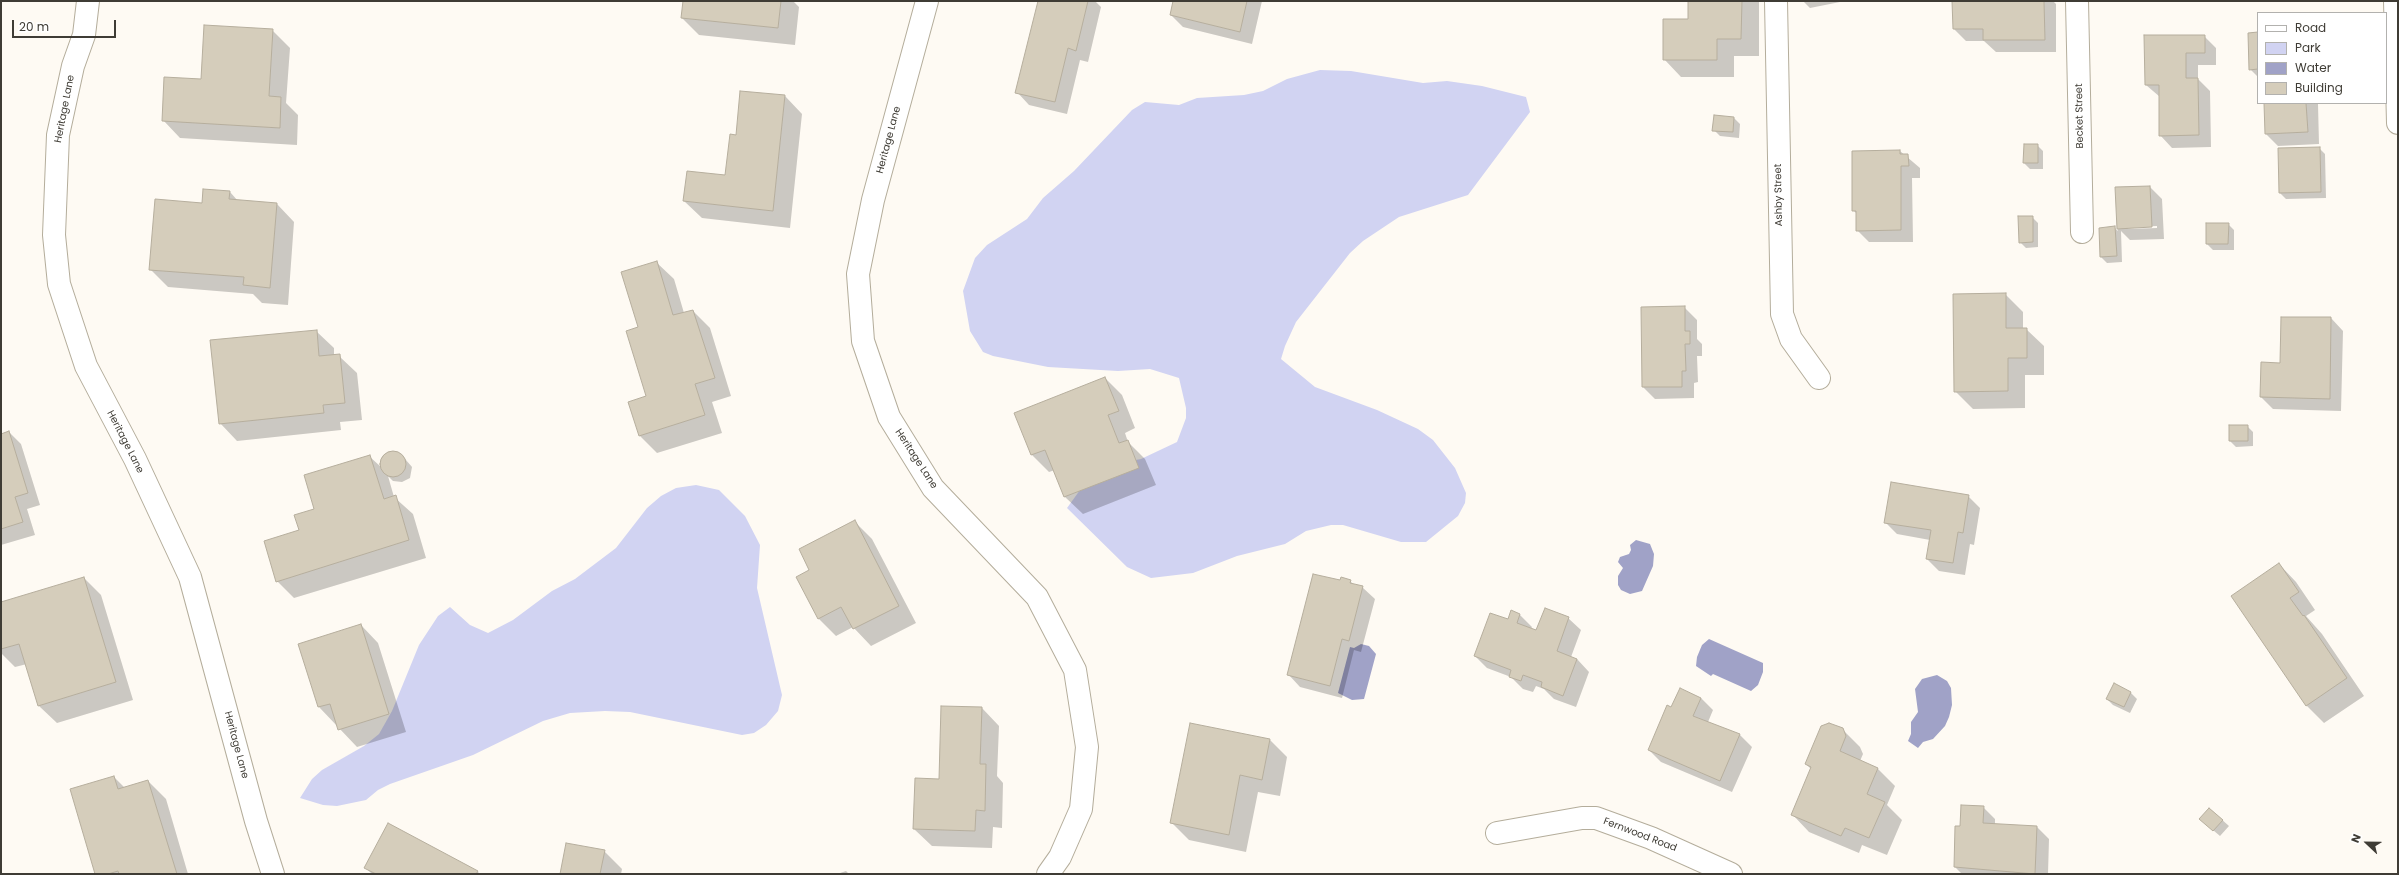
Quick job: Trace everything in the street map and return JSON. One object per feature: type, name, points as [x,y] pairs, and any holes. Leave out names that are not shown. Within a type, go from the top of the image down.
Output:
[{"type":"street","name":"Heritage Lane","points":[[88,1],[84,35],[73,66],[58,135],[54,236],[59,284],[86,366],[135,459],[190,577],[256,821],[273,874]]},
{"type":"street","name":"Heritage Lane","points":[[927,1],[873,200],[858,274],[863,341],[889,417],[933,488],[1037,597],[1075,670],[1087,747],[1081,809],[1060,857],[1048,874]]},
{"type":"street","name":"Ashby Street","points":[[1776,1],[1782,314],[1791,339],[1819,378]]},
{"type":"street","name":"Becket Street","points":[[2077,1],[2082,232]]},
{"type":"street","points":[[2395,1],[2398,123]]},
{"type":"street","name":"Fernwood Road","points":[[1497,833],[1582,818],[1596,818],[1651,838],[1731,874]]},
{"type":"green space","points":[[1320,70],[1351,71],[1423,83],[1447,81],[1482,86],[1526,97],[1530,112],[1468,195],[1399,217],[1363,241],[1350,253],[1296,322],[1281,359],[1315,387],[1377,410],[1418,429],[1433,440],[1455,468],[1466,493],[1465,503],[1458,516],[1426,542],[1401,542],[1343,525],[1331,525],[1306,531],[1285,544],[1237,556],[1193,573],[1151,578],[1127,567],[1067,508],[1080,490],[1119,463],[1141,459],[1177,442],[1186,418],[1186,408],[1179,378],[1150,369],[1118,371],[1048,367],[993,356],[983,352],[970,331],[963,291],[975,258],[987,245],[1027,219],[1043,198],[1074,171],[1132,110],[1145,102],[1179,105],[1197,98],[1244,95],[1263,91],[1287,79]]},
{"type":"green space","points":[[696,485],[719,490],[745,516],[760,545],[757,588],[782,695],[778,711],[766,725],[754,733],[742,735],[630,712],[605,711],[570,713],[543,721],[473,755],[390,784],[378,790],[366,800],[337,806],[323,805],[300,798],[312,779],[322,770],[364,746],[379,734],[392,711],[419,645],[438,616],[450,607],[470,625],[488,633],[513,620],[552,591],[575,579],[616,548],[647,508],[661,496],[676,488]]},
{"type":"water","points":[[1636,540],[1650,544],[1654,554],[1653,566],[1642,591],[1630,594],[1621,590],[1618,585],[1618,576],[1623,568],[1618,562],[1620,557],[1629,554],[1631,550],[1630,545]]},
{"type":"water","points":[[1709,639],[1763,663],[1763,672],[1758,685],[1751,691],[1713,674],[1711,676],[1696,666],[1697,657],[1702,645]]},
{"type":"water","points":[[1361,644],[1369,646],[1376,654],[1364,699],[1352,700],[1338,693],[1350,647],[1354,648]]},
{"type":"water","points":[[1937,675],[1947,681],[1951,688],[1952,705],[1949,717],[1945,726],[1933,739],[1923,742],[1918,748],[1908,741],[1911,734],[1911,722],[1918,712],[1915,689],[1922,679]]},
{"type":"building","points":[[683,1],[781,1],[778,28],[681,18]]},
{"type":"building","points":[[1038,1],[1088,1],[1076,51],[1068,48],[1055,102],[1015,93]]},
{"type":"building","points":[[1173,1],[1247,1],[1240,32],[1170,15]]},
{"type":"building","points":[[1688,1],[1742,1],[1741,39],[1717,39],[1717,60],[1663,60],[1663,19],[1688,19]]},
{"type":"building","points":[[1952,1],[2044,1],[2045,40],[1983,40],[1983,29],[1953,29]]},
{"type":"building","points":[[204,25],[273,29],[269,96],[281,97],[280,128],[162,121],[164,77],[201,79]]},
{"type":"building","points":[[2257,32],[2257,69],[2249,70],[2248,33]]},
{"type":"building","points":[[2144,35],[2205,35],[2205,53],[2186,53],[2186,78],[2198,78],[2199,135],[2159,136],[2159,85],[2145,85]]},
{"type":"building","points":[[740,91],[785,95],[773,211],[683,201],[687,171],[725,175],[730,134],[736,135]]},
{"type":"building","points":[[2264,104],[2306,104],[2308,132],[2265,134]]},
{"type":"building","points":[[1714,115],[1734,117],[1733,132],[1712,131]]},
{"type":"building","points":[[2024,144],[2038,144],[2038,163],[2023,163]]},
{"type":"building","points":[[2320,147],[2321,192],[2279,193],[2278,148]]},
{"type":"building","points":[[1900,150],[1900,154],[1908,154],[1909,166],[1901,166],[1901,230],[1856,231],[1856,211],[1852,211],[1852,151]]},
{"type":"building","points":[[2150,186],[2152,227],[2117,229],[2115,187]]},
{"type":"building","points":[[203,189],[230,191],[229,199],[277,203],[270,288],[243,285],[244,277],[149,270],[155,199],[202,203]]},
{"type":"building","points":[[2018,216],[2033,216],[2033,242],[2019,243]]},
{"type":"building","points":[[2206,223],[2229,223],[2228,244],[2206,244]]},
{"type":"building","points":[[2115,226],[2117,256],[2100,257],[2099,228]]},
{"type":"building","points":[[657,261],[673,315],[693,310],[715,378],[695,384],[705,415],[639,436],[628,402],[646,396],[626,331],[638,327],[621,272]]},
{"type":"building","points":[[2006,293],[2006,328],[2027,328],[2027,358],[2008,358],[2008,391],[1954,392],[1953,294]]},
{"type":"building","points":[[1685,306],[1685,331],[1690,331],[1690,344],[1685,344],[1686,371],[1682,371],[1682,387],[1642,387],[1641,307]]},
{"type":"building","points":[[2281,317],[2331,317],[2330,399],[2260,397],[2261,362],[2280,363]]},
{"type":"building","points":[[317,330],[319,356],[340,354],[345,403],[323,405],[324,413],[219,424],[210,340]]},
{"type":"building","points":[[1105,377],[1119,411],[1108,415],[1119,443],[1128,440],[1139,468],[1064,497],[1045,450],[1031,455],[1014,413]]},
{"type":"building","points":[[2229,425],[2248,425],[2248,441],[2229,441]]},
{"type":"building","points":[[9,431],[28,493],[15,497],[23,522],[1,529],[1,434]]},
{"type":"building","points":[[393,451],[403,454],[406,464],[403,474],[393,477],[383,474],[380,464],[383,454]]},
{"type":"building","points":[[370,455],[384,499],[396,495],[409,540],[276,582],[264,541],[299,530],[294,515],[314,509],[304,475]]},
{"type":"building","points":[[1891,482],[1969,495],[1963,533],[1958,532],[1953,563],[1926,559],[1931,530],[1884,523]]},
{"type":"building","points":[[855,520],[899,606],[853,629],[841,607],[818,619],[796,577],[809,570],[799,549]]},
{"type":"building","points":[[2279,563],[2299,592],[2290,598],[2303,616],[2304,615],[2347,678],[2306,706],[2231,596]]},
{"type":"building","points":[[1313,574],[1340,580],[1341,577],[1351,580],[1350,583],[1363,586],[1349,641],[1342,639],[1330,686],[1287,675]]},
{"type":"building","points":[[84,577],[116,682],[38,706],[19,644],[1,649],[1,602]]},
{"type":"building","points":[[1545,608],[1569,617],[1557,651],[1577,659],[1563,696],[1541,687],[1542,682],[1523,675],[1521,681],[1509,677],[1511,670],[1474,656],[1490,613],[1508,619],[1511,610],[1520,614],[1517,623],[1536,630]]},
{"type":"building","points":[[361,624],[389,714],[338,730],[330,704],[318,707],[298,644]]},
{"type":"building","points":[[2114,683],[2131,692],[2124,707],[2106,699]]},
{"type":"building","points":[[1680,688],[1701,698],[1693,716],[1740,734],[1720,781],[1648,750],[1667,705],[1671,707]]},
{"type":"building","points":[[941,706],[982,707],[980,764],[986,764],[985,811],[976,810],[975,831],[913,829],[915,778],[939,779]]},
{"type":"building","points":[[1190,723],[1270,739],[1262,780],[1240,775],[1229,835],[1170,823]]},
{"type":"building","points":[[1829,723],[1843,728],[1846,736],[1840,751],[1878,768],[1867,794],[1885,802],[1869,838],[1845,828],[1841,836],[1791,815],[1811,767],[1805,764],[1821,726]]},
{"type":"building","points":[[114,776],[118,789],[148,780],[177,874],[119,874],[118,871],[108,874],[95,874],[70,789]]},
{"type":"building","points":[[1961,805],[1984,806],[1983,823],[2037,826],[2035,874],[1954,867],[1955,826],[1960,826]]},
{"type":"building","points":[[2209,808],[2223,820],[2213,831],[2199,819]]},
{"type":"building","points":[[388,823],[478,871],[476,874],[376,874],[364,868]]},
{"type":"building","points":[[566,843],[605,850],[600,874],[560,874]]}]
